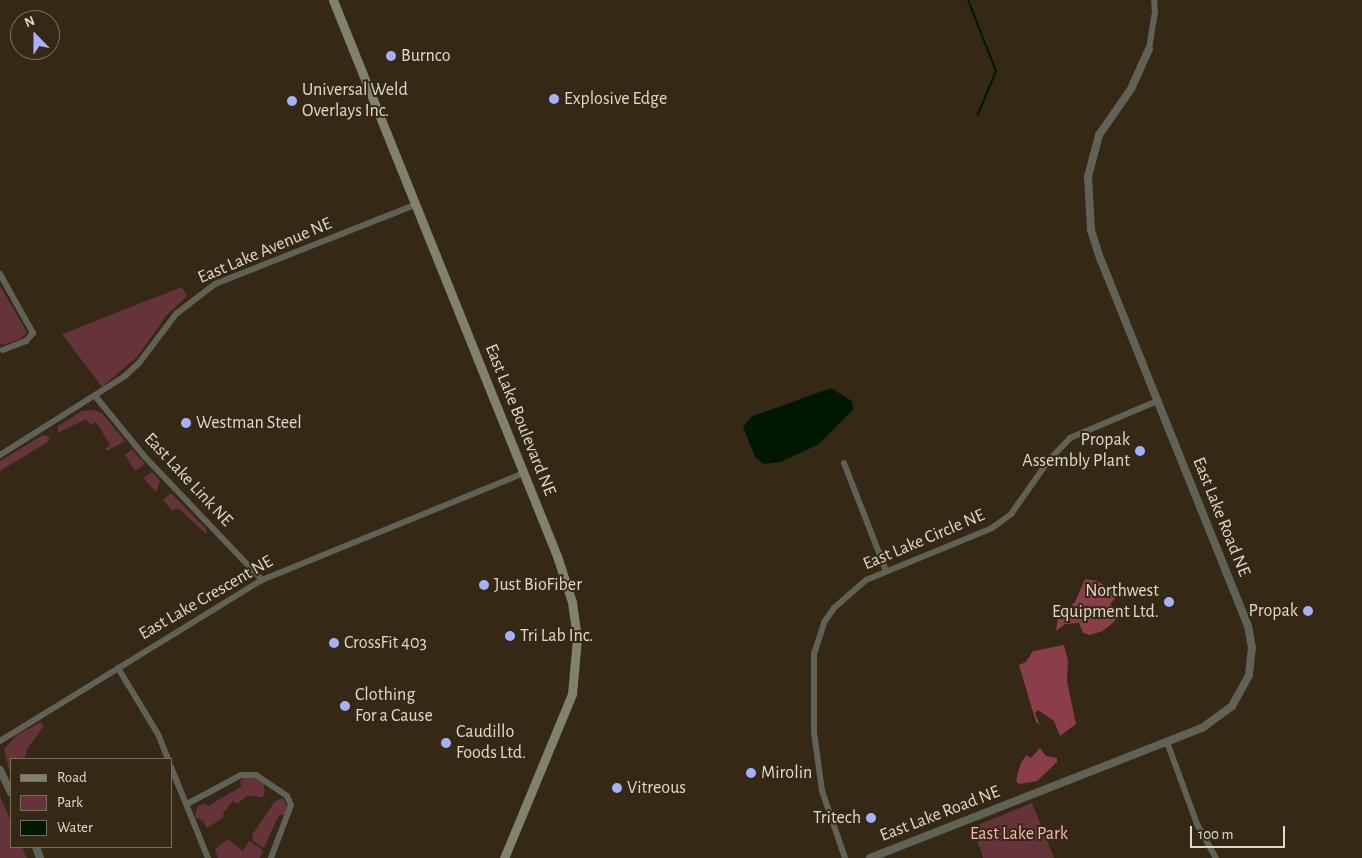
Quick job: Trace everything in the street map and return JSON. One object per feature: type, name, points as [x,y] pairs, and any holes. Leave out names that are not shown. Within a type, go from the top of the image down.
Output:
[{"type":"main road","name":"East Lake Boulevard NE","points":[[332,0],[570,590],[576,621],[577,659],[572,694],[504,858]]},
{"type":"street","name":"East Lake Road NE","points":[[870,858],[1212,723],[1232,706],[1249,675],[1252,648],[1248,626],[1095,246],[1088,201],[1088,177],[1099,136],[1131,89],[1149,49],[1155,13],[1154,0]]},
{"type":"street","name":"East Lake Avenue NE","points":[[0,455],[96,397],[139,363],[186,304],[215,284],[415,205]]},
{"type":"street","points":[[0,274],[32,333],[26,341],[3,350]]},
{"type":"street","name":"East Lake Link NE","points":[[96,397],[145,457],[262,580]]},
{"type":"street","name":"East Lake Circle NE","points":[[845,858],[822,791],[816,760],[814,654],[825,621],[834,608],[859,585],[886,571],[992,528],[1011,514],[1049,460],[1070,438],[1157,401]]},
{"type":"street","points":[[844,463],[886,571]]},
{"type":"street","name":"East Lake Crescent NE","points":[[0,741],[262,580],[524,473]]},
{"type":"street","points":[[118,668],[158,734],[168,758]]},
{"type":"street","points":[[1167,742],[1198,824],[1216,858]]},
{"type":"street","points":[[172,768],[208,858]]},
{"type":"street","points":[[0,770],[10,791]]},
{"type":"street","points":[[187,804],[241,775],[256,775],[287,796],[291,805],[272,858]]},
{"type":"green space","points":[[0,286],[27,332],[21,339],[3,345],[0,344]]},
{"type":"green space","points":[[182,287],[187,296],[167,315],[137,357],[102,387],[62,334]]},
{"type":"green space","points":[[94,410],[102,413],[125,441],[107,451],[106,448],[110,445],[96,422],[90,425],[86,419],[58,433],[58,426],[82,411]]},
{"type":"green space","points":[[43,435],[50,437],[48,442],[0,471],[0,461]]},
{"type":"green space","points":[[132,449],[145,464],[135,471],[125,455]]},
{"type":"green space","points":[[152,472],[160,481],[156,492],[143,478]]},
{"type":"green space","points":[[171,493],[207,530],[206,534],[178,508],[172,511],[163,500]]},
{"type":"green space","points":[[41,722],[44,726],[28,748],[24,758],[10,758],[10,774],[4,749],[17,735]]},
{"type":"green space","points":[[244,777],[253,777],[264,784],[265,793],[262,797],[247,796],[237,804],[233,801],[223,813],[224,817],[207,828],[203,821],[195,817],[197,807],[205,803],[208,806],[242,786],[240,782]]},
{"type":"green space","points":[[0,796],[10,820],[10,848],[22,848],[27,858],[0,858]]},
{"type":"green space","points":[[283,798],[288,808],[285,815],[279,815],[264,848],[253,841],[252,835],[275,801]]},
{"type":"green space","name":"East Lake Park","points":[[1032,803],[1054,858],[983,858],[973,827]]},
{"type":"green space","points":[[228,839],[243,851],[249,841],[263,850],[260,858],[218,858],[215,849]]},
{"type":"shaded area","points":[[1085,579],[1097,581],[1114,591],[1115,599],[1110,604],[1117,610],[1115,621],[1103,631],[1090,635],[1083,633],[1079,623],[1065,624],[1056,631],[1058,617],[1075,602]]},
{"type":"shaded area","points":[[1064,645],[1068,661],[1067,681],[1076,724],[1060,736],[1054,721],[1038,710],[1035,713],[1040,725],[1036,722],[1019,665],[1026,662],[1033,651]]},
{"type":"shaded area","points":[[1040,748],[1046,756],[1057,758],[1057,762],[1037,781],[1019,784],[1016,781],[1020,765],[1026,755],[1031,758]]},
{"type":"water","points":[[831,388],[852,401],[853,410],[819,444],[781,462],[764,464],[755,457],[743,427],[751,417]]},
{"type":"waterway","points":[[968,0],[996,71],[978,114]]},
{"type":"place","name":"Burnco","points":[[391,56]]},
{"type":"place","name":"Explosive Edge","points":[[554,99]]},
{"type":"place","name":"Universal Weld Overlays Inc.","points":[[292,101]]},
{"type":"place","name":"Westman Steel","points":[[186,423]]},
{"type":"place","name":"Propak Assembly Plant","points":[[1140,451]]},
{"type":"place","name":"Just BioFiber","points":[[484,585]]},
{"type":"place","name":"Northwest Equipment Ltd.","points":[[1169,602]]},
{"type":"place","name":"Propak","points":[[1308,611]]},
{"type":"place","name":"Tri Lab Inc.","points":[[510,636]]},
{"type":"place","name":"CrossFit 403","points":[[334,643]]},
{"type":"place","name":"Clothing For a Cause","points":[[345,706]]},
{"type":"place","name":"Caudillo Foods Ltd.","points":[[446,743]]},
{"type":"place","name":"Mirolin","points":[[751,773]]},
{"type":"place","name":"Vitreous","points":[[617,788]]},
{"type":"place","name":"Tritech","points":[[871,818]]}]
